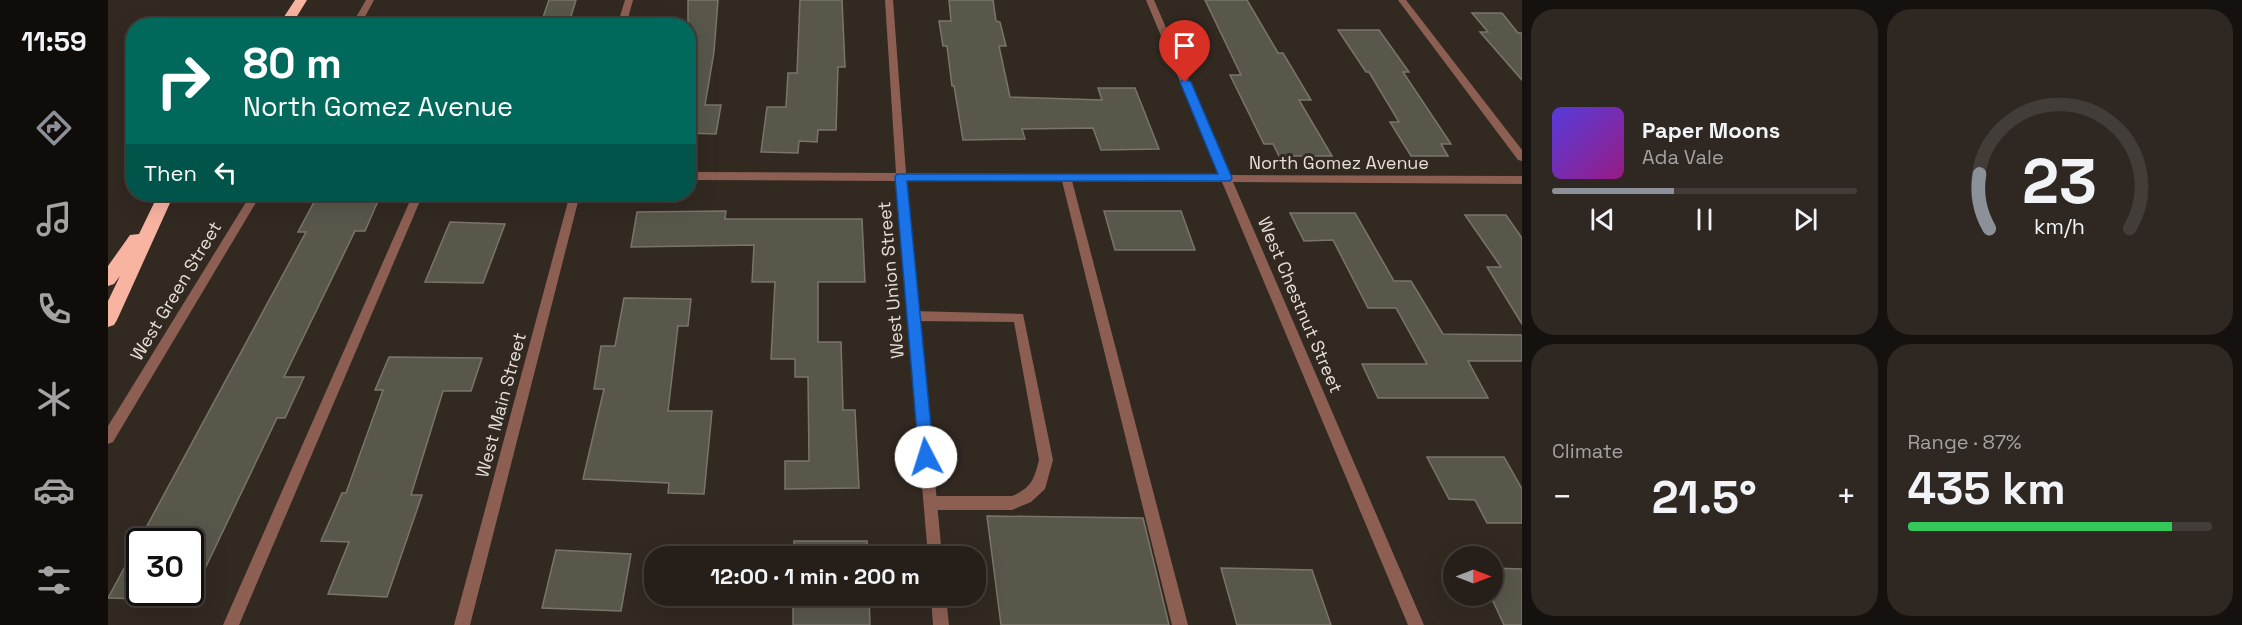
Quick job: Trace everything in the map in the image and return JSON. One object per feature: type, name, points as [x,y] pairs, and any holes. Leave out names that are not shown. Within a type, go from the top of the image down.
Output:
[{"type":"highway","points":[[289,18],[301,0]]},
{"type":"highway","points":[[108,279],[163,201]]},
{"type":"highway","points":[[108,320],[164,201]]},
{"type":"street","points":[[360,18],[370,0]]},
{"type":"street","points":[[623,18],[628,0]]},
{"type":"street","name":"West Union Street","points":[[888,0],[901,177],[934,546]]},
{"type":"street","name":"West Chestnut Street","points":[[1150,0],[1416,625]]},
{"type":"street","points":[[1402,0],[1522,157]]},
{"type":"street","name":"North Gomez Avenue","points":[[696,176],[1522,180]]},
{"type":"street","points":[[1065,177],[1180,625]]},
{"type":"street","name":"West Green Street","points":[[108,438],[252,201]]},
{"type":"street","points":[[231,625],[415,201]]},
{"type":"street","name":"West Main Street","points":[[462,625],[573,201]]},
{"type":"street","points":[[913,316],[1019,317],[1046,460],[1040,484],[1026,497],[1012,503],[931,503]]},
{"type":"street","points":[[940,606],[941,625]]},
{"type":"building","points":[[549,0],[576,0],[570,18],[543,18]]},
{"type":"building","points":[[688,0],[718,0],[714,52],[705,105],[721,105],[716,134],[696,133],[696,18],[688,18]]},
{"type":"building","points":[[800,0],[842,0],[845,67],[838,67],[836,130],[818,130],[817,142],[799,141],[798,153],[761,152],[767,107],[786,107],[788,73],[797,73]]},
{"type":"building","points":[[949,0],[993,0],[996,21],[1000,22],[1006,46],[999,46],[1010,97],[1102,100],[1098,88],[1135,88],[1159,149],[1101,150],[1093,128],[1022,129],[1025,139],[963,140],[947,46],[943,46],[939,21],[951,21]]},
{"type":"building","points":[[1205,0],[1247,0],[1278,53],[1283,53],[1311,100],[1299,100],[1332,156],[1279,156],[1273,144],[1264,144],[1230,75],[1241,75]]},
{"type":"building","points":[[1472,13],[1502,13],[1518,33],[1522,33],[1522,80],[1480,32],[1488,32]]},
{"type":"building","points":[[1338,30],[1379,30],[1409,72],[1403,72],[1451,144],[1441,144],[1448,156],[1411,156],[1390,122],[1399,122],[1369,72],[1366,72]]},
{"type":"building","points":[[378,201],[365,231],[355,231],[284,377],[304,377],[285,418],[277,418],[204,571],[204,528],[146,528],[306,232],[298,232],[314,202]]},
{"type":"building","points":[[726,211],[725,219],[862,219],[865,282],[818,282],[818,342],[841,342],[843,410],[855,410],[859,488],[785,489],[785,461],[809,461],[808,377],[795,377],[795,359],[771,359],[775,282],[752,282],[754,245],[631,247],[637,212]]},
{"type":"building","points":[[1104,211],[1181,211],[1195,250],[1115,250]]},
{"type":"building","points":[[1290,213],[1355,213],[1394,281],[1411,281],[1443,334],[1522,335],[1522,361],[1468,361],[1488,398],[1378,398],[1362,364],[1427,364],[1396,308],[1368,308],[1333,240],[1304,241]]},
{"type":"building","points":[[1465,215],[1506,215],[1522,238],[1522,324],[1487,267],[1501,267]]},
{"type":"building","points":[[450,222],[505,224],[483,283],[425,282]]},
{"type":"building","points":[[624,298],[691,299],[688,326],[678,326],[668,411],[712,411],[704,494],[668,493],[669,483],[583,479],[604,389],[594,389],[601,346],[615,346]]},
{"type":"building","points":[[389,357],[482,358],[471,391],[443,391],[411,495],[422,495],[387,597],[328,594],[349,542],[321,541],[342,493],[346,493],[383,390],[375,390]]},
{"type":"building","points":[[1427,457],[1504,457],[1522,489],[1522,523],[1487,523],[1475,500],[1449,499]]},
{"type":"building","points":[[987,516],[1143,518],[1169,625],[1001,625]]},
{"type":"building","points":[[794,541],[867,541],[867,546],[794,546]]},
{"type":"building","points":[[556,550],[631,554],[621,611],[542,608]]},
{"type":"building","points":[[126,565],[126,599],[108,598]]},
{"type":"building","points":[[1221,568],[1312,570],[1331,625],[1237,625]]},
{"type":"building","points":[[1503,568],[1522,569],[1522,625],[1504,625],[1495,606],[1503,606]]},
{"type":"building","points":[[793,606],[869,606],[870,625],[793,625]]},
{"type":"route","points":[[926,457],[901,177],[1226,178],[1185,82]]}]
